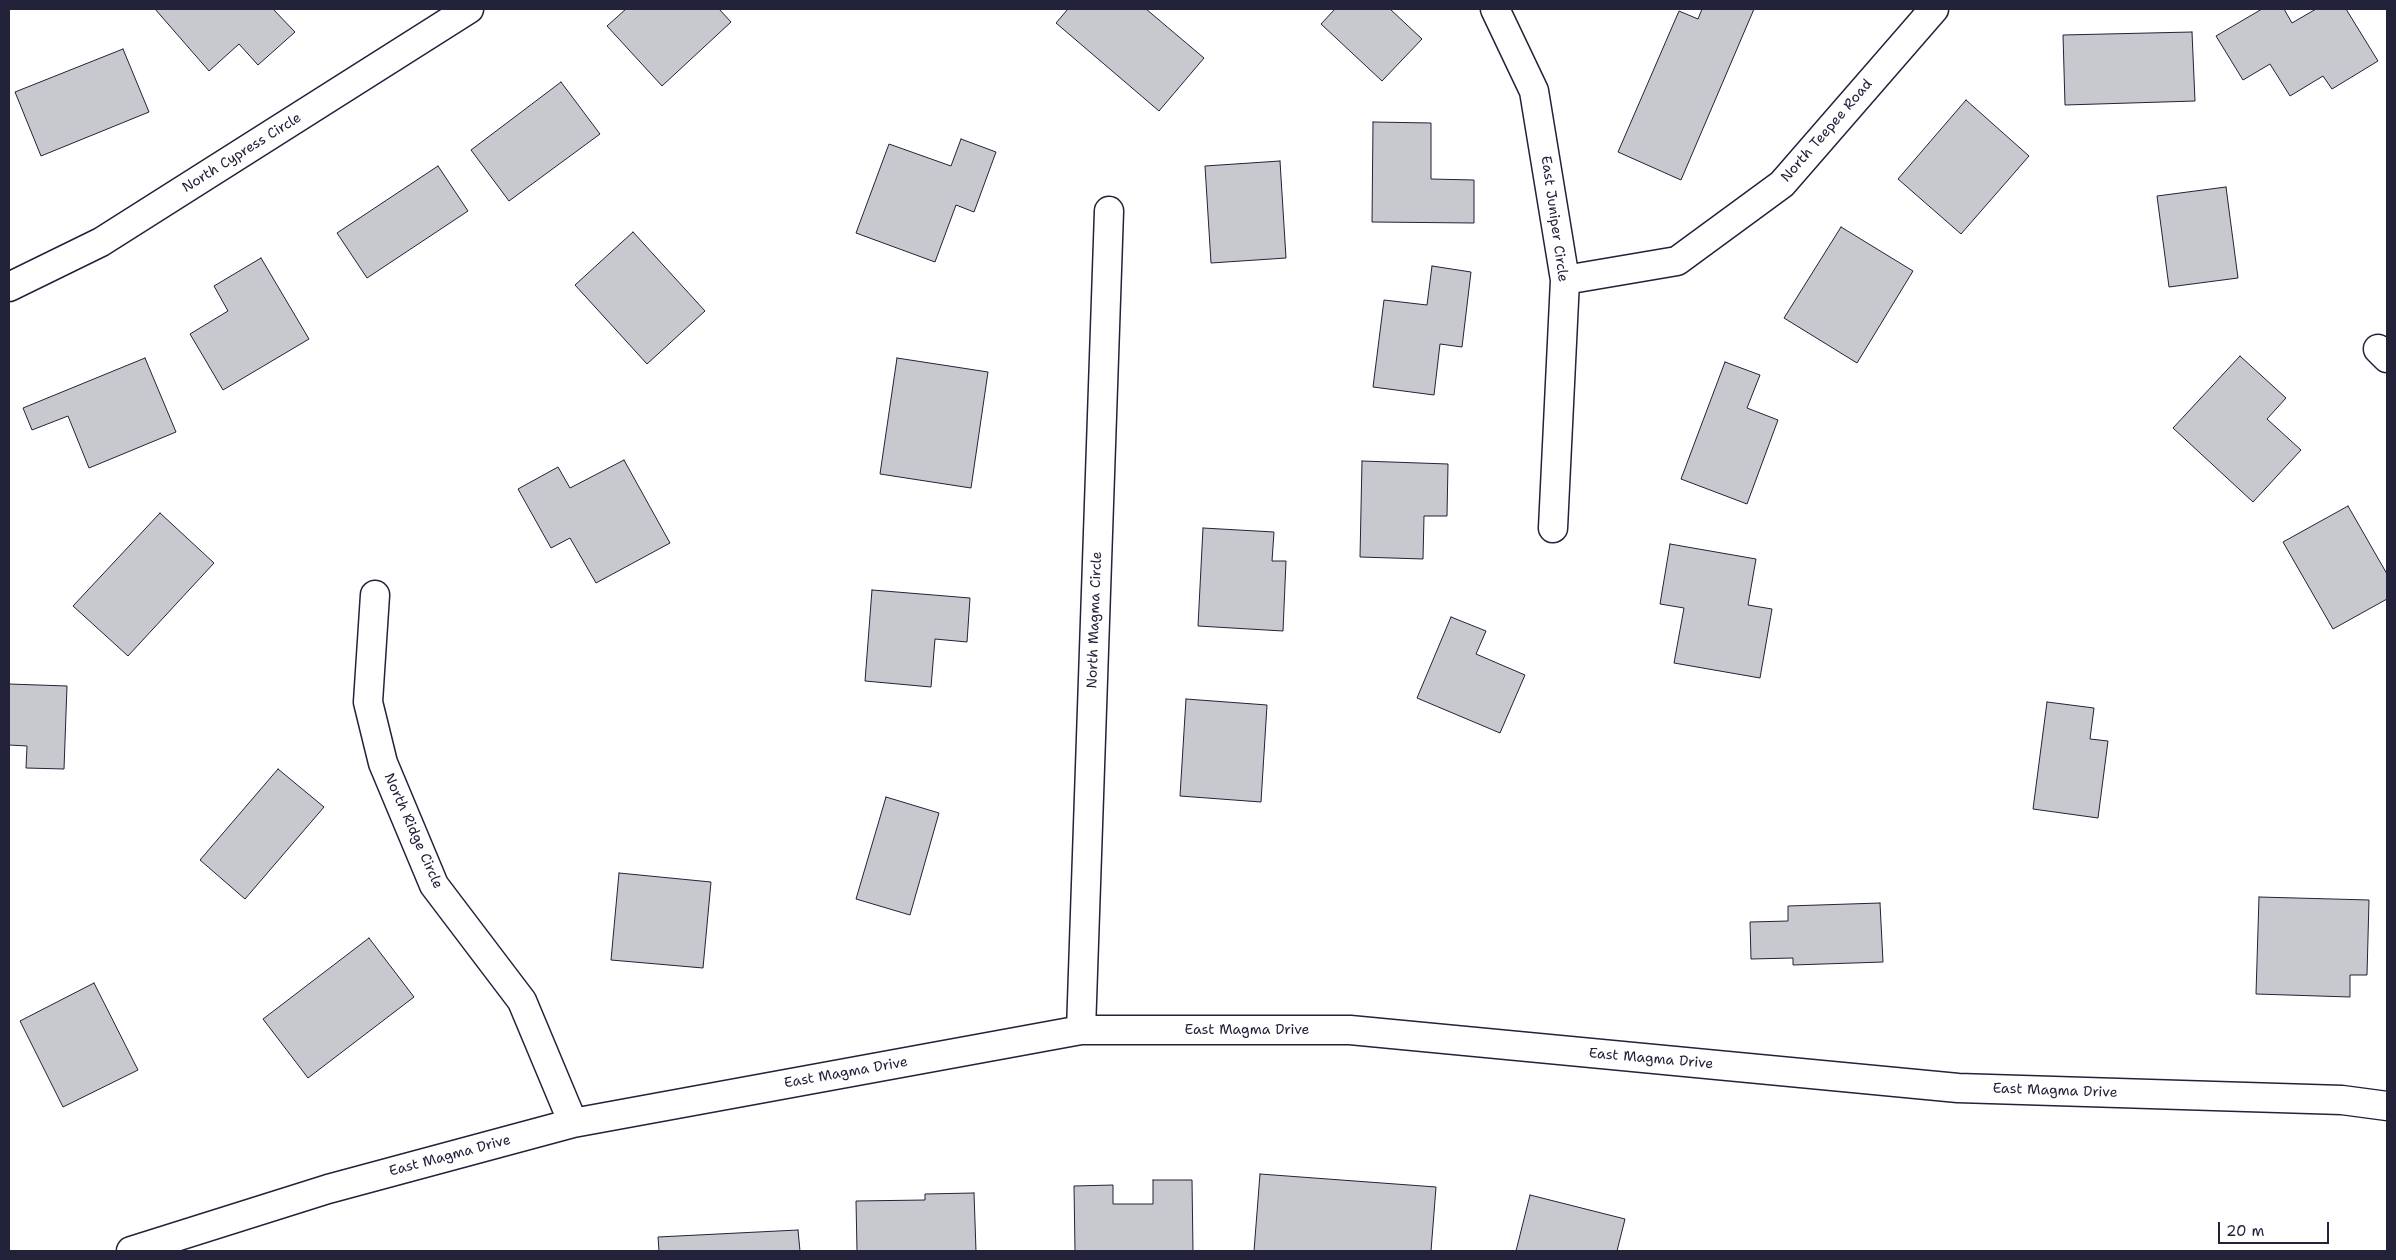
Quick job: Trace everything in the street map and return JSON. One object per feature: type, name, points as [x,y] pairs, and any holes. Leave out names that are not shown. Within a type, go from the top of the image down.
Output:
[{"type":"street","name":"North Cypress Circle","points":[[9,288],[102,242],[469,9]]},
{"type":"street","name":"East Juniper Circle","points":[[1495,9],[1534,91],[1565,280],[1553,528]]},
{"type":"street","name":"North Teepee Road","points":[[1565,280],[1677,261],[1766,196],[1782,184],[1934,9]]},
{"type":"street","name":"North Magma Circle","points":[[1081,1030],[1110,211]]},
{"type":"street","name":"North Ridge Circle","points":[[375,595],[368,702],[383,763],[434,885],[522,1001],[573,1122]]},
{"type":"street","name":"East Magma Drive","points":[[131,1251],[328,1189],[573,1122],[1081,1030],[1350,1030],[1958,1088],[2342,1100],[2387,1106]]},
{"type":"building","points":[[155,9],[273,9],[295,32],[258,65],[239,44],[209,71]]},
{"type":"building","points":[[626,9],[719,9],[731,22],[662,86],[607,26]]},
{"type":"building","points":[[1068,9],[1146,9],[1204,58],[1159,111],[1056,23]]},
{"type":"building","points":[[1335,9],[1390,9],[1422,39],[1382,81],[1321,24]]},
{"type":"building","points":[[1702,9],[1754,9],[1681,180],[1618,152],[1679,11],[1698,19]]},
{"type":"building","points":[[2262,9],[2284,9],[2292,23],[2316,9],[2346,9],[2378,61],[2332,89],[2323,76],[2290,96],[2270,64],[2243,80],[2216,36]]},
{"type":"building","points":[[2192,32],[2195,101],[2065,105],[2063,35]]},
{"type":"building","points":[[123,49],[149,112],[41,156],[15,92]]},
{"type":"building","points":[[561,82],[600,134],[509,201],[471,150]]},
{"type":"building","points":[[1966,100],[2029,156],[1961,234],[1898,179]]},
{"type":"building","points":[[1373,122],[1431,123],[1431,179],[1474,180],[1474,223],[1372,222]]},
{"type":"building","points":[[961,139],[996,152],[974,212],[956,205],[935,262],[856,233],[889,144],[951,166]]},
{"type":"building","points":[[1280,161],[1286,258],[1211,263],[1205,166]]},
{"type":"building","points":[[438,166],[468,211],[367,278],[337,233]]},
{"type":"building","points":[[2226,187],[2238,278],[2169,287],[2157,196]]},
{"type":"building","points":[[1841,227],[1913,271],[1857,363],[1784,318]]},
{"type":"building","points":[[633,232],[705,311],[647,364],[575,285]]},
{"type":"building","points":[[261,258],[309,339],[223,390],[190,334],[228,311],[214,286]]},
{"type":"building","points":[[1432,266],[1471,272],[1462,347],[1440,344],[1434,395],[1373,387],[1384,300],[1427,305]]},
{"type":"building","points":[[2240,356],[2286,398],[2267,419],[2301,450],[2253,502],[2173,428]]},
{"type":"building","points":[[145,358],[176,432],[89,468],[68,416],[32,430],[23,408]]},
{"type":"building","points":[[897,358],[988,372],[971,488],[880,474]]},
{"type":"building","points":[[1725,362],[1760,375],[1747,408],[1778,420],[1747,504],[1681,479]]},
{"type":"building","points":[[624,460],[670,543],[596,583],[570,538],[551,548],[518,489],[558,467],[570,488]]},
{"type":"building","points":[[1362,461],[1448,464],[1447,516],[1424,516],[1423,559],[1360,557]]},
{"type":"building","points":[[2348,506],[2387,574],[2387,599],[2333,629],[2283,542]]},
{"type":"building","points":[[160,513],[214,563],[128,656],[73,606]]},
{"type":"building","points":[[1203,528],[1274,532],[1272,561],[1286,561],[1283,631],[1198,626]]},
{"type":"building","points":[[1670,544],[1756,559],[1748,605],[1772,609],[1760,678],[1674,663],[1684,608],[1660,604]]},
{"type":"building","points":[[872,590],[970,598],[967,642],[935,639],[931,687],[865,681]]},
{"type":"building","points":[[1451,617],[1486,631],[1476,654],[1525,675],[1500,733],[1417,698]]},
{"type":"building","points":[[9,684],[67,686],[64,769],[26,768],[27,746],[9,745]]},
{"type":"building","points":[[1186,699],[1267,705],[1261,802],[1180,796]]},
{"type":"building","points":[[2047,702],[2094,708],[2090,739],[2108,741],[2098,818],[2033,809]]},
{"type":"building","points":[[278,769],[324,807],[245,899],[200,860]]},
{"type":"building","points":[[886,797],[939,813],[910,915],[856,899]]},
{"type":"building","points":[[619,873],[711,882],[703,968],[611,960]]},
{"type":"building","points":[[2259,897],[2369,900],[2367,975],[2350,975],[2350,997],[2256,994]]},
{"type":"building","points":[[1880,903],[1883,962],[1793,965],[1793,958],[1751,959],[1750,922],[1788,921],[1788,906]]},
{"type":"building","points":[[369,938],[414,997],[308,1078],[263,1019]]},
{"type":"building","points":[[94,983],[138,1070],[63,1107],[20,1021]]},
{"type":"building","points":[[1260,1174],[1436,1187],[1431,1251],[1254,1251]]},
{"type":"building","points":[[1153,1180],[1192,1180],[1193,1251],[1075,1251],[1074,1186],[1113,1185],[1113,1204],[1153,1204]]},
{"type":"building","points":[[974,1193],[976,1251],[857,1251],[856,1201],[925,1200],[925,1194]]},
{"type":"building","points":[[1530,1195],[1625,1219],[1617,1251],[1516,1251]]},
{"type":"building","points":[[798,1230],[800,1251],[659,1251],[658,1237]]}]
